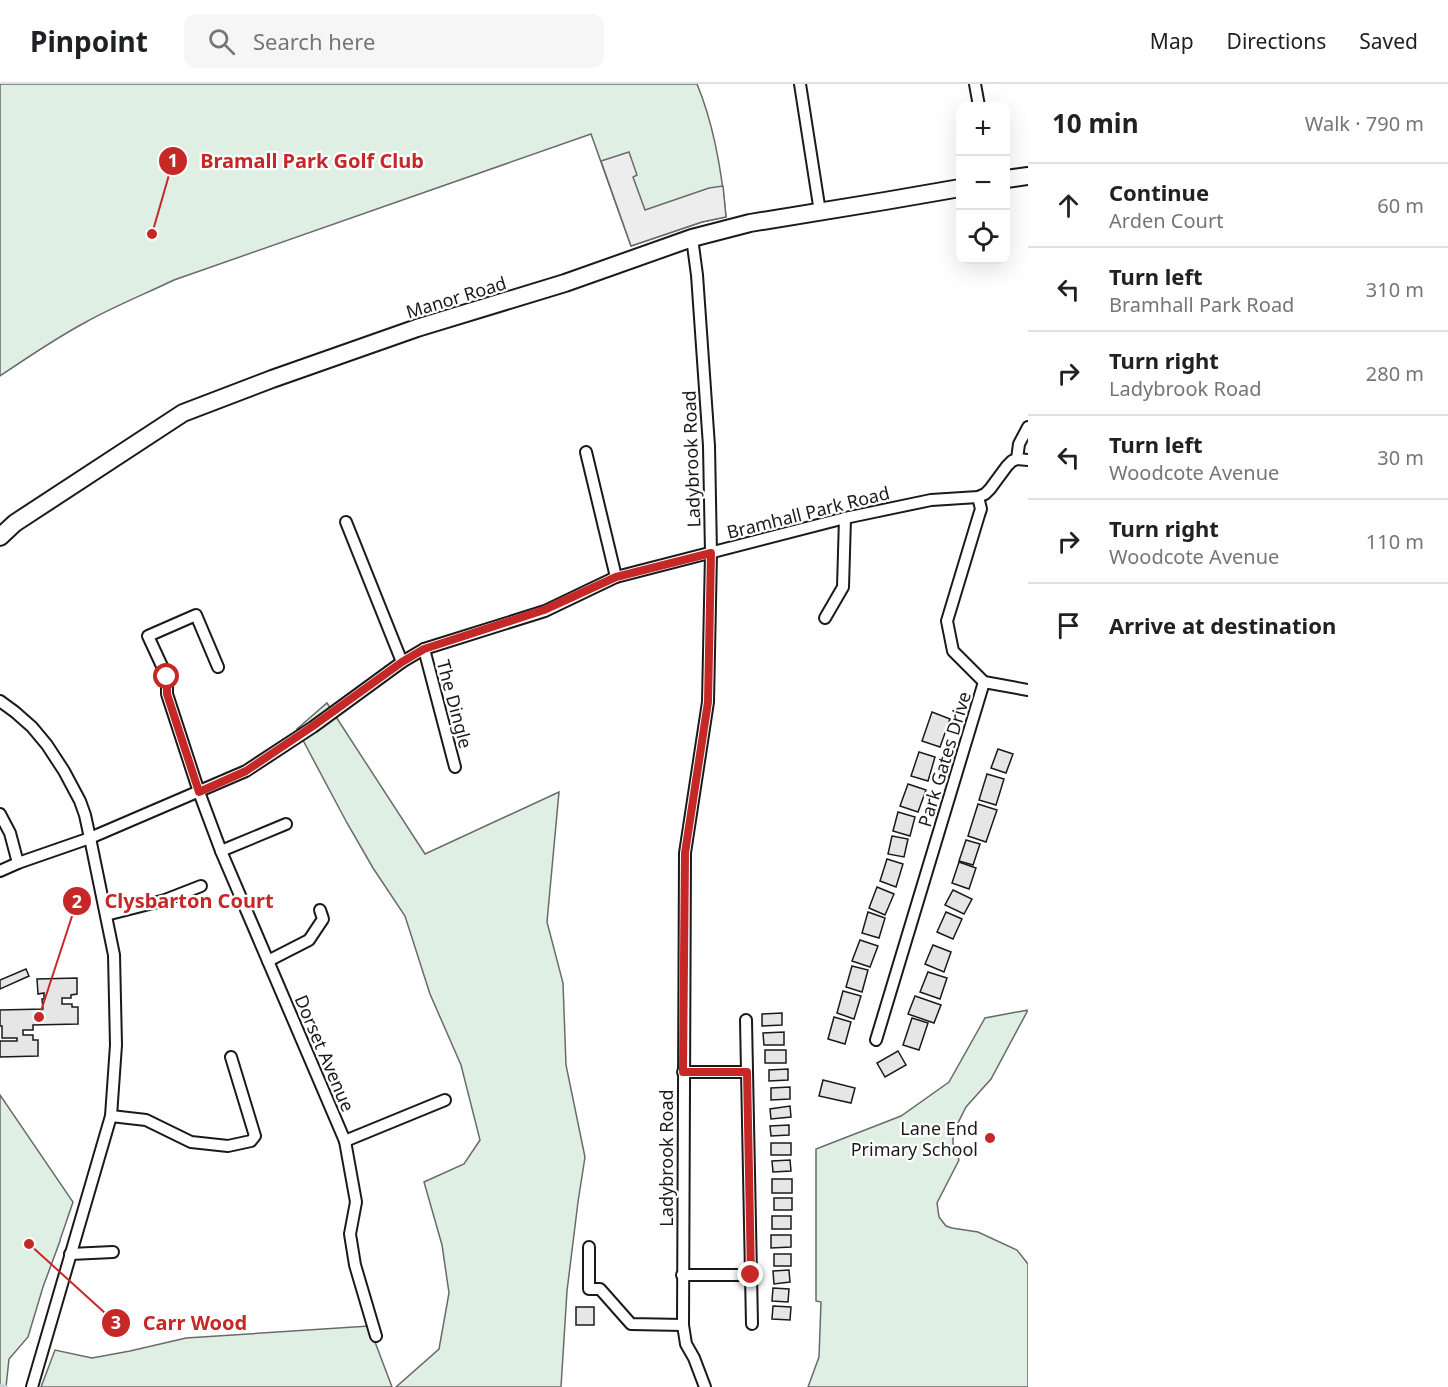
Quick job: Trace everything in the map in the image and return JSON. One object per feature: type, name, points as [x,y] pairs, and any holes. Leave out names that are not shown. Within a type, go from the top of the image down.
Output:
[{"type":"street","points":[[800,84],[820,212]]},
{"type":"street","points":[[975,84],[978,102]]},
{"type":"street","points":[[1010,178],[1028,176]]},
{"type":"street","name":"Manor Road","points":[[0,537],[15,523],[183,413],[272,379],[417,328],[565,283],[692,238],[750,223],[956,189]]},
{"type":"street","name":"Ladybrook Road","points":[[692,238],[697,275],[709,446],[711,553],[708,702],[685,853],[682,1326],[686,1344],[705,1387]]},
{"type":"street","points":[[978,497],[990,489],[1008,464],[1022,460],[1019,444],[1028,427]]},
{"type":"street","points":[[586,452],[616,577]]},
{"type":"street","name":"Bramhall Park Road","points":[[0,871],[90,838],[246,771],[424,649],[544,610],[616,577],[845,518],[931,500],[978,497]]},
{"type":"street","name":"Park Gates Drive","points":[[876,1040],[984,682],[953,651],[947,621],[981,508],[978,497]]},
{"type":"street","points":[[825,618],[843,587],[845,518]]},
{"type":"street","points":[[346,522],[402,662]]},
{"type":"street","name":"Dorset Avenue","points":[[218,667],[196,615],[148,636],[167,677],[167,694],[221,851],[345,1141],[356,1202],[351,1234],[355,1265],[376,1336]]},
{"type":"street","name":"The Dingle","points":[[424,649],[455,767]]},
{"type":"street","points":[[984,682],[1028,690]]},
{"type":"street","points":[[0,701],[32,727],[47,745],[80,801],[114,955],[116,1046],[111,1116],[33,1382]]},
{"type":"street","points":[[0,814],[10,833],[18,863]]},
{"type":"street","points":[[221,851],[286,824]]},
{"type":"street","points":[[106,915],[165,900],[201,886]]},
{"type":"street","points":[[268,962],[309,940],[323,920],[320,910]]},
{"type":"street","points":[[746,1020],[752,1324]]},
{"type":"street","points":[[111,1116],[146,1120],[191,1142],[228,1146],[251,1141],[255,1136],[231,1057]]},
{"type":"street","points":[[683,1072],[747,1072]]},
{"type":"street","points":[[345,1141],[445,1100]]},
{"type":"street","points":[[588,1247],[589,1289],[600,1289],[631,1324],[682,1326]]},
{"type":"street","points":[[70,1254],[113,1252]]},
{"type":"street","points":[[682,1275],[751,1275]]},
{"type":"green space","points":[[0,84],[697,84],[716,149],[726,217],[702,222],[631,246],[591,134],[174,280],[75,328],[0,376]]},
{"type":"green space","points":[[327,703],[425,854],[559,792],[547,922],[563,983],[566,1065],[585,1157],[567,1291],[561,1387],[396,1387],[439,1349],[449,1293],[442,1245],[424,1182],[464,1164],[480,1140],[461,1065],[430,994],[405,916],[347,823],[297,729]]},
{"type":"green space","points":[[1028,1010],[991,1079],[966,1107],[953,1133],[953,1143],[959,1160],[937,1203],[939,1217],[946,1226],[978,1232],[1017,1250],[1028,1264],[1028,1387],[808,1387],[819,1357],[821,1302],[816,1301],[816,1149],[901,1116],[949,1082],[985,1018]]},
{"type":"green space","points":[[0,1095],[73,1202],[28,1337],[9,1359],[6,1387],[0,1387]]},
{"type":"green space","points":[[369,1326],[392,1387],[41,1387],[55,1350],[92,1358],[186,1338]]},
{"type":"shaded area","points":[[629,152],[637,175],[633,177],[645,210],[709,188],[723,186],[726,217],[702,222],[631,246],[601,161]]},
{"type":"building","points":[[932,712],[950,719],[940,747],[922,741]]},
{"type":"building","points":[[998,749],[1013,754],[1006,773],[991,768]]},
{"type":"building","points":[[919,752],[935,757],[928,781],[911,776]]},
{"type":"building","points":[[987,774],[1004,779],[996,805],[979,800]]},
{"type":"building","points":[[908,784],[926,790],[918,812],[900,806]]},
{"type":"building","points":[[978,804],[997,810],[986,842],[968,836]]},
{"type":"building","points":[[898,812],[915,817],[910,836],[893,831]]},
{"type":"building","points":[[892,836],[908,839],[904,857],[888,854]]},
{"type":"building","points":[[966,840],[980,844],[973,865],[959,861]]},
{"type":"building","points":[[887,859],[903,864],[896,887],[880,881]]},
{"type":"building","points":[[959,862],[976,868],[969,889],[952,883]]},
{"type":"building","points":[[877,887],[894,894],[885,915],[869,908]]},
{"type":"building","points":[[953,890],[972,899],[964,914],[945,905]]},
{"type":"building","points":[[868,912],[885,918],[879,938],[862,933]]},
{"type":"building","points":[[946,912],[962,919],[953,939],[937,932]]},
{"type":"building","points":[[860,940],[878,946],[870,967],[852,961]]},
{"type":"building","points":[[933,945],[951,952],[944,972],[925,964]]},
{"type":"building","points":[[852,966],[868,970],[862,992],[846,987]]},
{"type":"building","points":[[26,969],[29,976],[0,989],[0,980]]},
{"type":"building","points":[[928,972],[947,978],[940,999],[920,992]]},
{"type":"building","points":[[77,978],[77,994],[71,995],[71,998],[62,998],[62,1004],[72,1004],[72,1007],[78,1007],[78,1024],[33,1025],[33,1030],[23,1030],[23,1035],[33,1035],[33,1040],[38,1040],[38,1056],[0,1057],[0,1041],[17,1041],[17,1038],[2,1038],[0,1010],[43,1009],[44,993],[38,994],[37,979]]},
{"type":"building","points":[[843,991],[861,996],[854,1019],[837,1013]]},
{"type":"building","points":[[915,996],[941,1005],[934,1023],[908,1014]]},
{"type":"building","points":[[782,1013],[782,1025],[762,1026],[762,1014]]},
{"type":"building","points":[[834,1017],[851,1022],[845,1044],[828,1039]]},
{"type":"building","points":[[912,1018],[928,1023],[919,1050],[903,1045]]},
{"type":"building","points":[[784,1032],[784,1045],[764,1045],[763,1033]]},
{"type":"building","points":[[765,1050],[786,1050],[786,1063],[765,1063]]},
{"type":"building","points":[[898,1051],[906,1065],[885,1077],[877,1063]]},
{"type":"building","points":[[788,1069],[788,1080],[769,1081],[769,1070]]},
{"type":"building","points":[[823,1080],[855,1088],[851,1103],[819,1096]]},
{"type":"building","points":[[790,1087],[790,1099],[771,1100],[771,1088]]},
{"type":"building","points":[[790,1106],[791,1117],[771,1119],[770,1109]]},
{"type":"building","points":[[789,1125],[789,1135],[771,1136],[770,1126]]},
{"type":"building","points":[[771,1143],[791,1143],[791,1155],[771,1155]]},
{"type":"building","points":[[790,1160],[791,1171],[773,1172],[772,1161]]},
{"type":"building","points":[[772,1179],[792,1179],[792,1193],[772,1193]]},
{"type":"building","points":[[774,1198],[792,1198],[792,1210],[774,1210]]},
{"type":"building","points":[[772,1216],[791,1216],[791,1229],[772,1229]]},
{"type":"building","points":[[771,1235],[791,1235],[791,1247],[771,1248]]},
{"type":"building","points":[[774,1254],[791,1254],[791,1266],[774,1266]]},
{"type":"building","points":[[789,1270],[790,1282],[774,1284],[773,1271]]},
{"type":"building","points":[[773,1288],[789,1289],[788,1302],[772,1301]]},
{"type":"building","points":[[773,1306],[791,1307],[790,1320],[772,1319]]},
{"type":"building","points":[[576,1307],[594,1307],[594,1325],[576,1325]]},
{"type":"waterway","points":[[0,1386],[6,1387]]},
{"type":"place","name":"Bramall Park Golf Club","points":[[152,234]]},
{"type":"place","name":"Clysbarton Court","points":[[39,1017]]},
{"type":"place","name":"Lane End Primary School","points":[[990,1138]]},
{"type":"place","name":"Carr Wood","points":[[29,1244]]},
{"type":"route","points":[[167,677],[167,694],[199,792],[246,771],[424,649],[544,610],[616,577],[711,553],[708,702],[685,853],[683,1072],[747,1072],[751,1275]]}]
